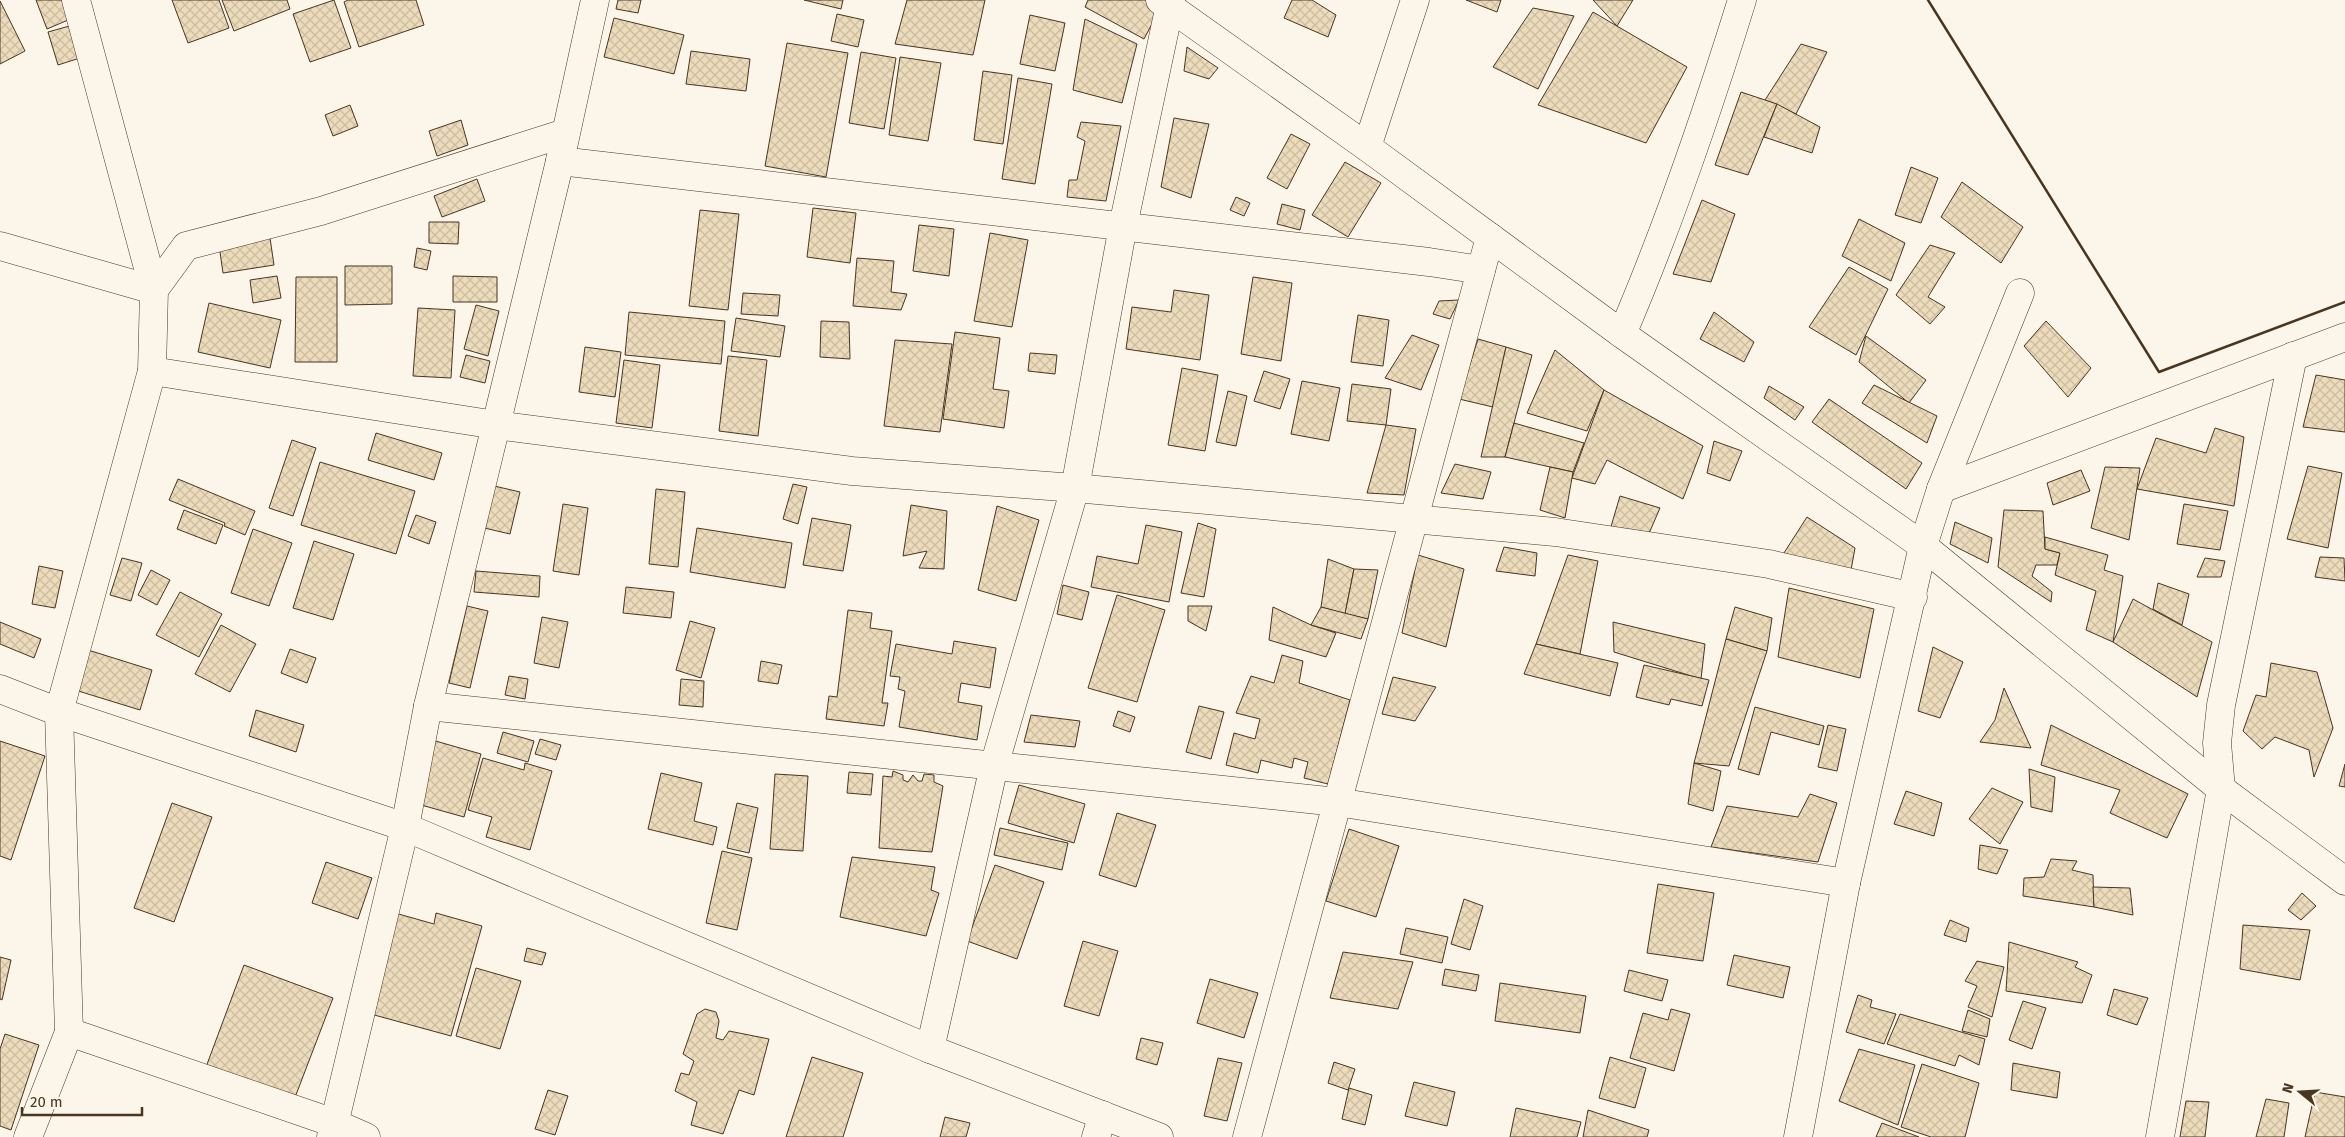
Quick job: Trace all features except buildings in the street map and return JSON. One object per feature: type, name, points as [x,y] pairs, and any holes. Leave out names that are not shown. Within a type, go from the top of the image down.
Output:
[{"type":"street","points":[[28,1137],[68,1032],[59,712],[152,371],[154,290],[76,0]]},
{"type":"street","points":[[332,1130],[405,827],[428,706],[560,162],[595,0]]},
{"type":"street","points":[[1367,147],[1415,0]]},
{"type":"street","points":[[1622,334],[1655,257],[1704,122],[1742,0]]},
{"type":"street","points":[[930,1049],[994,766],[1075,488],[1123,226],[1167,2],[1622,334],[1923,546],[2221,789],[2345,881]]},
{"type":"street","points":[[154,290],[186,246],[321,211],[565,133]]},
{"type":"street","points":[[560,162],[1123,226],[1429,262],[1481,270]]},
{"type":"street","points":[[1247,1137],[1490,237]]},
{"type":"street","points":[[0,246],[154,290]]},
{"type":"street","points":[[1798,1137],[1846,883],[1913,597],[1923,546],[1941,489],[2020,293]]},
{"type":"street","points":[[1941,489],[2345,337]]},
{"type":"street","points":[[2160,1137],[2221,789],[2217,743],[2221,705],[2293,356]]},
{"type":"street","points":[[152,371],[496,425],[852,472],[1075,488],[1555,532],[1768,564],[1913,597]]},
{"type":"street","points":[[0,689],[59,712],[405,827],[930,1049],[1099,1126],[1160,1137]]},
{"type":"street","points":[[428,706],[1337,802],[1846,883]]},
{"type":"street","points":[[68,1032],[332,1130],[366,1137]]},
{"type":"wall","points":[[1928,0],[2159,372],[2345,302]]}]
